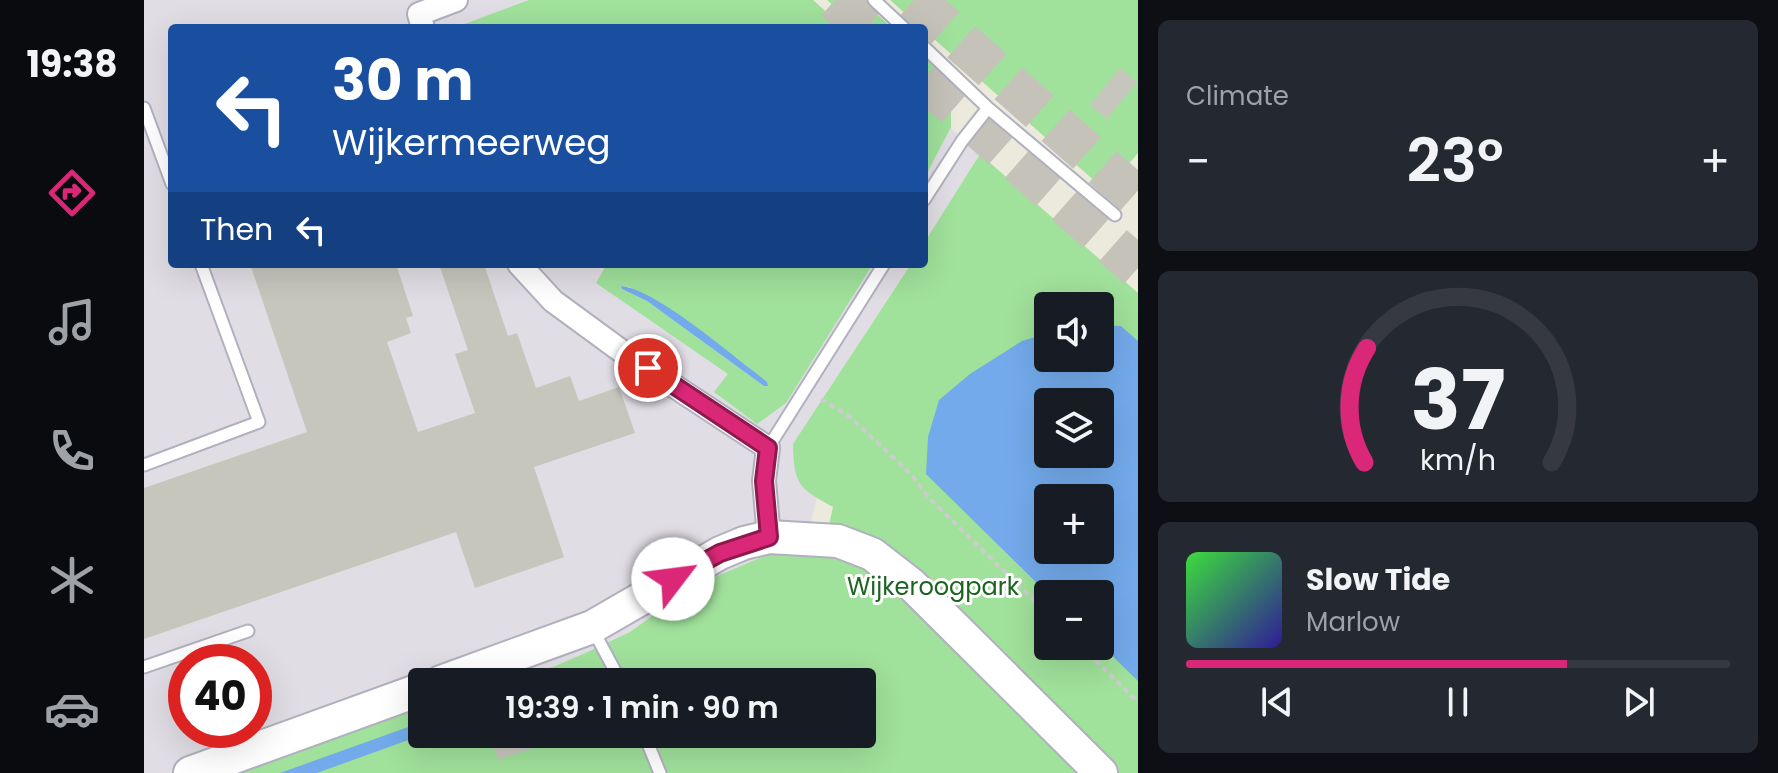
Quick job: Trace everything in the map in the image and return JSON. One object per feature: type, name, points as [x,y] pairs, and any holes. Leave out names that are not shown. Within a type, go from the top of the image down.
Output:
[{"type":"street","points":[[422,24],[419,14],[456,0]]},
{"type":"street","points":[[523,268],[553,301],[624,353],[768,448],[764,481],[769,537]]},
{"type":"street","points":[[479,668],[592,627],[720,553],[769,537],[838,541],[872,554],[912,585],[1101,773]]},
{"type":"street","points":[[190,773],[408,694]]},
{"type":"lane","points":[[874,0],[900,24]]},
{"type":"lane","points":[[928,51],[988,108],[1115,215]]},
{"type":"lane","points":[[144,108],[168,173]]},
{"type":"lane","points":[[928,194],[988,108]]},
{"type":"lane","points":[[144,465],[259,422],[202,268]]},
{"type":"lane","points":[[768,448],[881,268]]},
{"type":"lane","points":[[592,627],[614,668]]},
{"type":"lane","points":[[144,667],[248,631]]},
{"type":"lane","points":[[650,748],[660,773]]},
{"type":"path","points":[[805,389],[850,417],[911,474],[929,498],[1034,600]]},
{"type":"path","points":[[1095,660],[1138,702]]},
{"type":"shaded area","points":[[144,0],[807,0],[834,24],[168,24],[168,268],[908,268],[853,352],[798,574],[556,668],[408,668],[408,691],[287,773],[144,773]]},
{"type":"shaded area","points":[[928,108],[980,154],[928,237]]},
{"type":"green space","points":[[529,0],[813,0],[840,24],[465,24]]},
{"type":"green space","points":[[827,0],[862,0],[888,24],[854,24]]},
{"type":"green space","points":[[890,0],[1138,0],[1138,153],[1106,191],[928,34],[928,24],[917,24]]},
{"type":"green space","points":[[928,61],[943,75],[951,89],[951,127],[928,171]]},
{"type":"green space","name":"Wijkeroogpark","points":[[980,154],[1138,293],[1138,773],[221,773],[408,709],[408,748],[876,748],[876,668],[549,668],[630,632],[673,601],[717,576],[779,550],[822,556],[833,507],[805,489],[795,468],[793,444],[908,268],[928,268],[928,237]]},
{"type":"green space","points":[[605,268],[870,268],[786,403],[757,424],[714,392],[728,374],[596,283]],"holes":[[[621,286],[630,287],[724,349],[767,382],[764,386],[647,301]]]},
{"type":"water","points":[[621,286],[651,297],[669,308],[752,370],[768,386],[764,386],[647,301]]},
{"type":"water","points":[[1114,326],[1121,326],[1138,341],[1138,681],[1114,658],[1114,580],[1034,580],[926,474],[928,437],[939,400],[970,374],[1022,341],[1034,337],[1034,372],[1114,372]]},
{"type":"water","points":[[408,727],[408,740],[317,773],[280,773]]},
{"type":"building","points":[[1120,68],[1137,82],[1107,119],[1090,105]]},
{"type":"building","points":[[251,268],[397,268],[413,316],[406,318],[411,333],[387,342],[418,432],[475,413],[455,354],[468,350],[440,268],[485,268],[508,336],[517,333],[536,388],[570,376],[579,401],[619,387],[635,433],[534,467],[564,557],[475,588],[456,532],[144,639],[144,488],[307,432]]},
{"type":"building","points":[[494,748],[533,748],[499,760]]},
{"type":"tunnel","points":[[835,0],[862,24]]},
{"type":"tunnel","points":[[914,0],[1138,198]]},
{"type":"tunnel","points":[[928,83],[1138,268]]},
{"type":"route","points":[[648,368],[768,448],[764,481],[769,537],[720,553],[673,579]]}]
